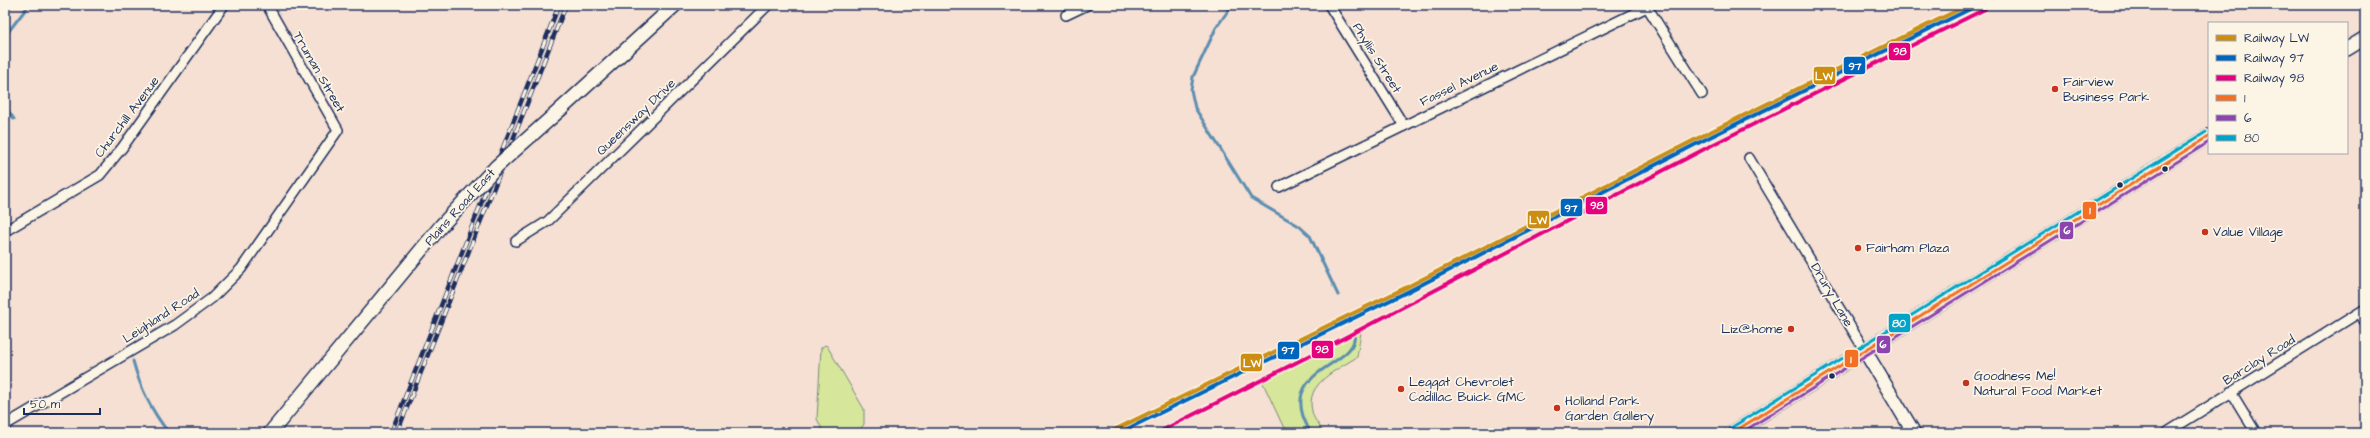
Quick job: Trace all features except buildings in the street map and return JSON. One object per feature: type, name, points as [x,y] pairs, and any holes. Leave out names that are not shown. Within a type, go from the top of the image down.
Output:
[{"type":"main road","name":"Plains Road East","points":[[270,433],[441,226],[497,166],[562,109],[675,5]]},
{"type":"main road","points":[[2348,48],[2365,38]]},
{"type":"main road","points":[[1732,433],[2208,137]]},
{"type":"main road","name":"Drury Lane","points":[[1865,351],[1914,433]]},
{"type":"street","name":"Churchill Avenue","points":[[5,231],[100,175],[122,148],[224,5]]},
{"type":"street","name":"Truman Street","points":[[267,5],[338,130]]},
{"type":"street","name":"Queensway Drive","points":[[516,241],[548,221],[768,5]]},
{"type":"street","points":[[1066,15],[1086,5]]},
{"type":"street","name":"Phyllis Street","points":[[1329,5],[1404,126]]},
{"type":"street","points":[[1648,6],[1702,94]]},
{"type":"street","name":"Fassel Avenue","points":[[1279,187],[1648,6]]},
{"type":"street","name":"Leighland Road","points":[[5,425],[175,325],[212,298],[241,269],[338,130]]},
{"type":"street","name":"Drury Lane","points":[[1749,158],[1865,351]]},
{"type":"street","points":[[2362,311],[2365,322]]},
{"type":"street","name":"Barclay Road","points":[[2166,433],[2362,311]]},
{"type":"street","points":[[2231,392],[2256,433]]},
{"type":"green space","points":[[1362,326],[1357,357],[1324,378],[1313,393],[1311,401],[1313,414],[1315,420],[1324,433],[1291,433],[1282,424],[1263,383]]},
{"type":"green space","points":[[825,345],[864,409],[864,424],[858,433],[824,433],[817,419],[821,348]]},
{"type":"waterway","points":[[5,36],[29,5]]},
{"type":"waterway","points":[[1232,5],[1216,28],[1193,77],[1191,90],[1195,108],[1251,198],[1299,226],[1310,236],[1338,295]]},
{"type":"waterway","points":[[5,106],[14,119]]},
{"type":"waterway","points":[[1311,433],[1302,411],[1302,394],[1309,382],[1320,371],[1345,354],[1353,345],[1354,333]]},
{"type":"waterway","points":[[133,361],[147,399],[157,417],[169,433]]},
{"type":"railway","points":[[391,433],[559,5]]},
{"type":"railway","points":[[397,433],[566,5]]},
{"type":"rail line","name":"LW","points":[[1108,433],[1407,287],[1708,133],[1968,5]]},
{"type":"rail line","name":"97","points":[[1119,433],[1409,291],[1710,137],[1970,9]]},
{"type":"rail line","name":"98","points":[[1157,433],[1323,349],[1714,144],[1985,9]]},
{"type":"transit line","name":"80","points":[[1729,429],[2206,132]]},
{"type":"transit line","name":"1","points":[[1732,433],[2208,137]]},
{"type":"transit line","name":"6","points":[[1741,433],[2208,143]]},
{"type":"place","name":"Fairview Business Park","points":[[2055,89]]},
{"type":"place","name":"Value Village","points":[[2205,232]]},
{"type":"place","name":"Fairham Plaza","points":[[1858,248]]},
{"type":"place","name":"Liz@home","points":[[1791,329]]},
{"type":"place","name":"Goodness Me! Natural Food Market","points":[[1966,383]]},
{"type":"place","name":"Leggat Chevrolet Cadillac Buick GMC","points":[[1401,389]]},
{"type":"place","name":"Holland Park Garden Gallery","points":[[1557,408]]}]
